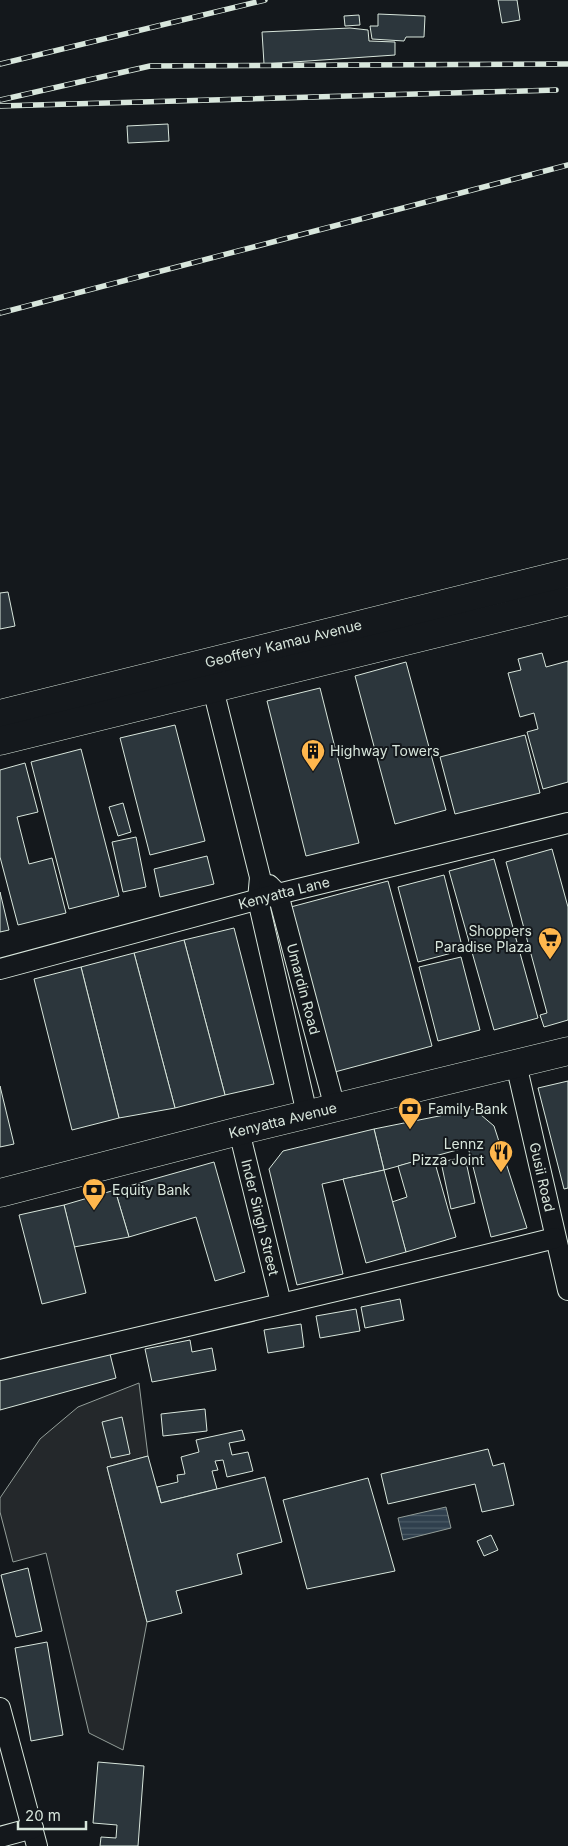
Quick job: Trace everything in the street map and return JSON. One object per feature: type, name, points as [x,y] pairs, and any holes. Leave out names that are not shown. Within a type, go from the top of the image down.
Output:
[{"type":"main road","name":"Geoffery Kamau Avenue","points":[[0,714],[568,572]]},
{"type":"main road","name":"Geoffery Kamau Avenue","points":[[0,741],[568,601]]},
{"type":"main road","name":"Kenyatta Avenue","points":[[0,1193],[239,1131],[568,1051]]},
{"type":"street","name":"Umardin Road","points":[[213,689],[260,877],[258,900],[308,1114]]},
{"type":"street","name":"Kenyatta Lane","points":[[0,969],[278,894],[568,823]]},
{"type":"street","points":[[260,877],[278,894]]},
{"type":"street","name":"Umardin Road","points":[[278,894],[336,1108]]},
{"type":"street","name":"Gusii Road","points":[[516,1064],[568,1290]]},
{"type":"street","name":"Inder Singh Street","points":[[239,1131],[281,1303]]},
{"type":"street","points":[[0,1370],[556,1238]]},
{"type":"street","points":[[0,1711],[6,1759],[34,1837],[0,1837]]},
{"type":"shaded area","points":[[139,1383],[148,1456],[107,1467],[147,1622],[123,1750],[89,1733],[46,1553],[13,1562],[0,1512],[0,1498],[40,1439],[78,1407]]},
{"type":"water","points":[[446,1507],[451,1528],[403,1540],[398,1518]]},
{"type":"building","points":[[498,0],[517,0],[520,20],[502,23]]},
{"type":"building","points":[[378,14],[425,16],[424,37],[406,37],[404,41],[372,39],[370,26],[378,26]]},
{"type":"building","points":[[359,15],[360,25],[345,26],[344,16]]},
{"type":"building","points":[[350,28],[368,30],[369,41],[395,42],[395,55],[264,64],[262,32]]},
{"type":"building","points":[[168,124],[169,141],[128,143],[127,126]]},
{"type":"building","points":[[8,592],[15,626],[0,629],[0,593]]},
{"type":"building","points":[[542,653],[546,667],[568,661],[568,782],[543,789],[527,732],[538,729],[534,713],[520,717],[508,673],[521,670],[518,659]]},
{"type":"building","points":[[406,662],[446,810],[395,824],[355,676]]},
{"type":"building","name":"Highway Towers","points":[[320,688],[359,843],[306,856],[267,701]]},
{"type":"building","points":[[175,725],[205,841],[150,855],[120,738]]},
{"type":"building","points":[[525,735],[540,793],[455,814],[440,757]]},
{"type":"building","points":[[81,749],[119,896],[69,909],[31,762]]},
{"type":"building","points":[[25,763],[38,812],[17,817],[29,864],[52,858],[66,913],[18,925],[0,857],[0,770]]},
{"type":"building","points":[[123,803],[131,832],[118,836],[109,807]]},
{"type":"building","points":[[136,837],[146,887],[123,892],[112,842]]},
{"type":"building","name":"Shoppers Paradise Plaza","points":[[552,849],[568,907],[568,1020],[544,1027],[540,1015],[547,1013],[506,862]]},
{"type":"building","points":[[207,856],[214,884],[160,897],[154,869]]},
{"type":"building","points":[[494,859],[538,1018],[494,1030],[449,871]]},
{"type":"building","points":[[444,875],[463,950],[418,962],[398,887]]},
{"type":"building","points":[[388,881],[432,1046],[331,1073],[287,908]]},
{"type":"building","points":[[0,892],[9,930],[0,932]]},
{"type":"building","points":[[234,928],[274,1084],[225,1095],[184,940]]},
{"type":"building","points":[[184,940],[225,1095],[175,1108],[134,953]]},
{"type":"building","points":[[134,953],[175,1108],[119,1118],[81,967]]},
{"type":"building","points":[[461,957],[480,1030],[438,1041],[419,967]]},
{"type":"building","points":[[81,967],[119,1118],[72,1130],[34,979]]},
{"type":"building","points":[[568,1081],[568,1188],[564,1189],[538,1088]]},
{"type":"building","points":[[0,1086],[14,1144],[0,1147]]},
{"type":"building","points":[[474,1109],[494,1126],[527,1228],[491,1237],[468,1147],[384,1170],[374,1129]]},
{"type":"building","points":[[374,1129],[384,1170],[322,1184],[343,1274],[297,1285],[269,1169],[283,1151]]},
{"type":"building","points":[[433,1156],[456,1237],[406,1252],[392,1202],[407,1197],[398,1166]]},
{"type":"building","points":[[465,1157],[475,1203],[451,1209],[441,1162]]},
{"type":"building","points":[[214,1162],[245,1272],[215,1281],[196,1217],[129,1237],[115,1190]]},
{"type":"building","points":[[384,1170],[406,1252],[366,1263],[343,1179]]},
{"type":"building","points":[[115,1190],[129,1237],[74,1247],[64,1205]]},
{"type":"building","points":[[64,1205],[86,1293],[42,1304],[19,1215]]},
{"type":"building","points":[[400,1299],[404,1320],[365,1328],[361,1307]]},
{"type":"building","points":[[356,1309],[360,1331],[320,1338],[316,1316]]},
{"type":"building","points":[[301,1324],[304,1347],[268,1353],[264,1330]]},
{"type":"building","points":[[190,1340],[192,1352],[212,1348],[216,1370],[152,1382],[145,1349]]},
{"type":"building","points":[[109,1350],[116,1378],[0,1410],[0,1379]]},
{"type":"building","points":[[205,1409],[207,1431],[163,1436],[161,1414]]},
{"type":"building","points":[[122,1417],[130,1454],[111,1458],[102,1422]]},
{"type":"building","points":[[242,1430],[245,1440],[229,1443],[232,1455],[248,1452],[253,1471],[227,1477],[223,1460],[215,1461],[218,1470],[212,1471],[217,1489],[161,1503],[157,1487],[178,1482],[177,1475],[185,1474],[181,1457],[199,1452],[196,1440]]},
{"type":"building","points":[[488,1449],[493,1466],[504,1463],[514,1505],[482,1512],[475,1484],[388,1504],[381,1474]]},
{"type":"building","points":[[148,1456],[161,1503],[265,1477],[282,1542],[237,1554],[242,1574],[176,1591],[182,1613],[147,1622],[107,1467]]},
{"type":"building","points":[[368,1478],[395,1571],[307,1589],[283,1500]]},
{"type":"building","points":[[491,1535],[498,1550],[484,1556],[477,1541]]},
{"type":"building","points":[[28,1568],[42,1631],[16,1637],[1,1575]]},
{"type":"building","points":[[47,1642],[63,1735],[31,1741],[15,1648]]},
{"type":"building","points":[[98,1762],[144,1766],[138,1846],[100,1846],[101,1837],[116,1838],[117,1825],[93,1823]]},
{"type":"railway","points":[[0,64],[265,0]]},
{"type":"railway","points":[[0,100],[150,66],[568,64]]},
{"type":"railway","points":[[0,106],[556,90]]},
{"type":"railway","points":[[0,313],[568,165]]},
{"type":"place","name":"Highway Towers","points":[[313,772]]},
{"type":"place","name":"Shoppers Paradise Plaza","points":[[550,960]]},
{"type":"place","name":"Family Bank","points":[[410,1130]]},
{"type":"place","name":"Lennz Pizza Joint","points":[[501,1173]]},
{"type":"place","name":"Equity Bank","points":[[94,1211]]}]
